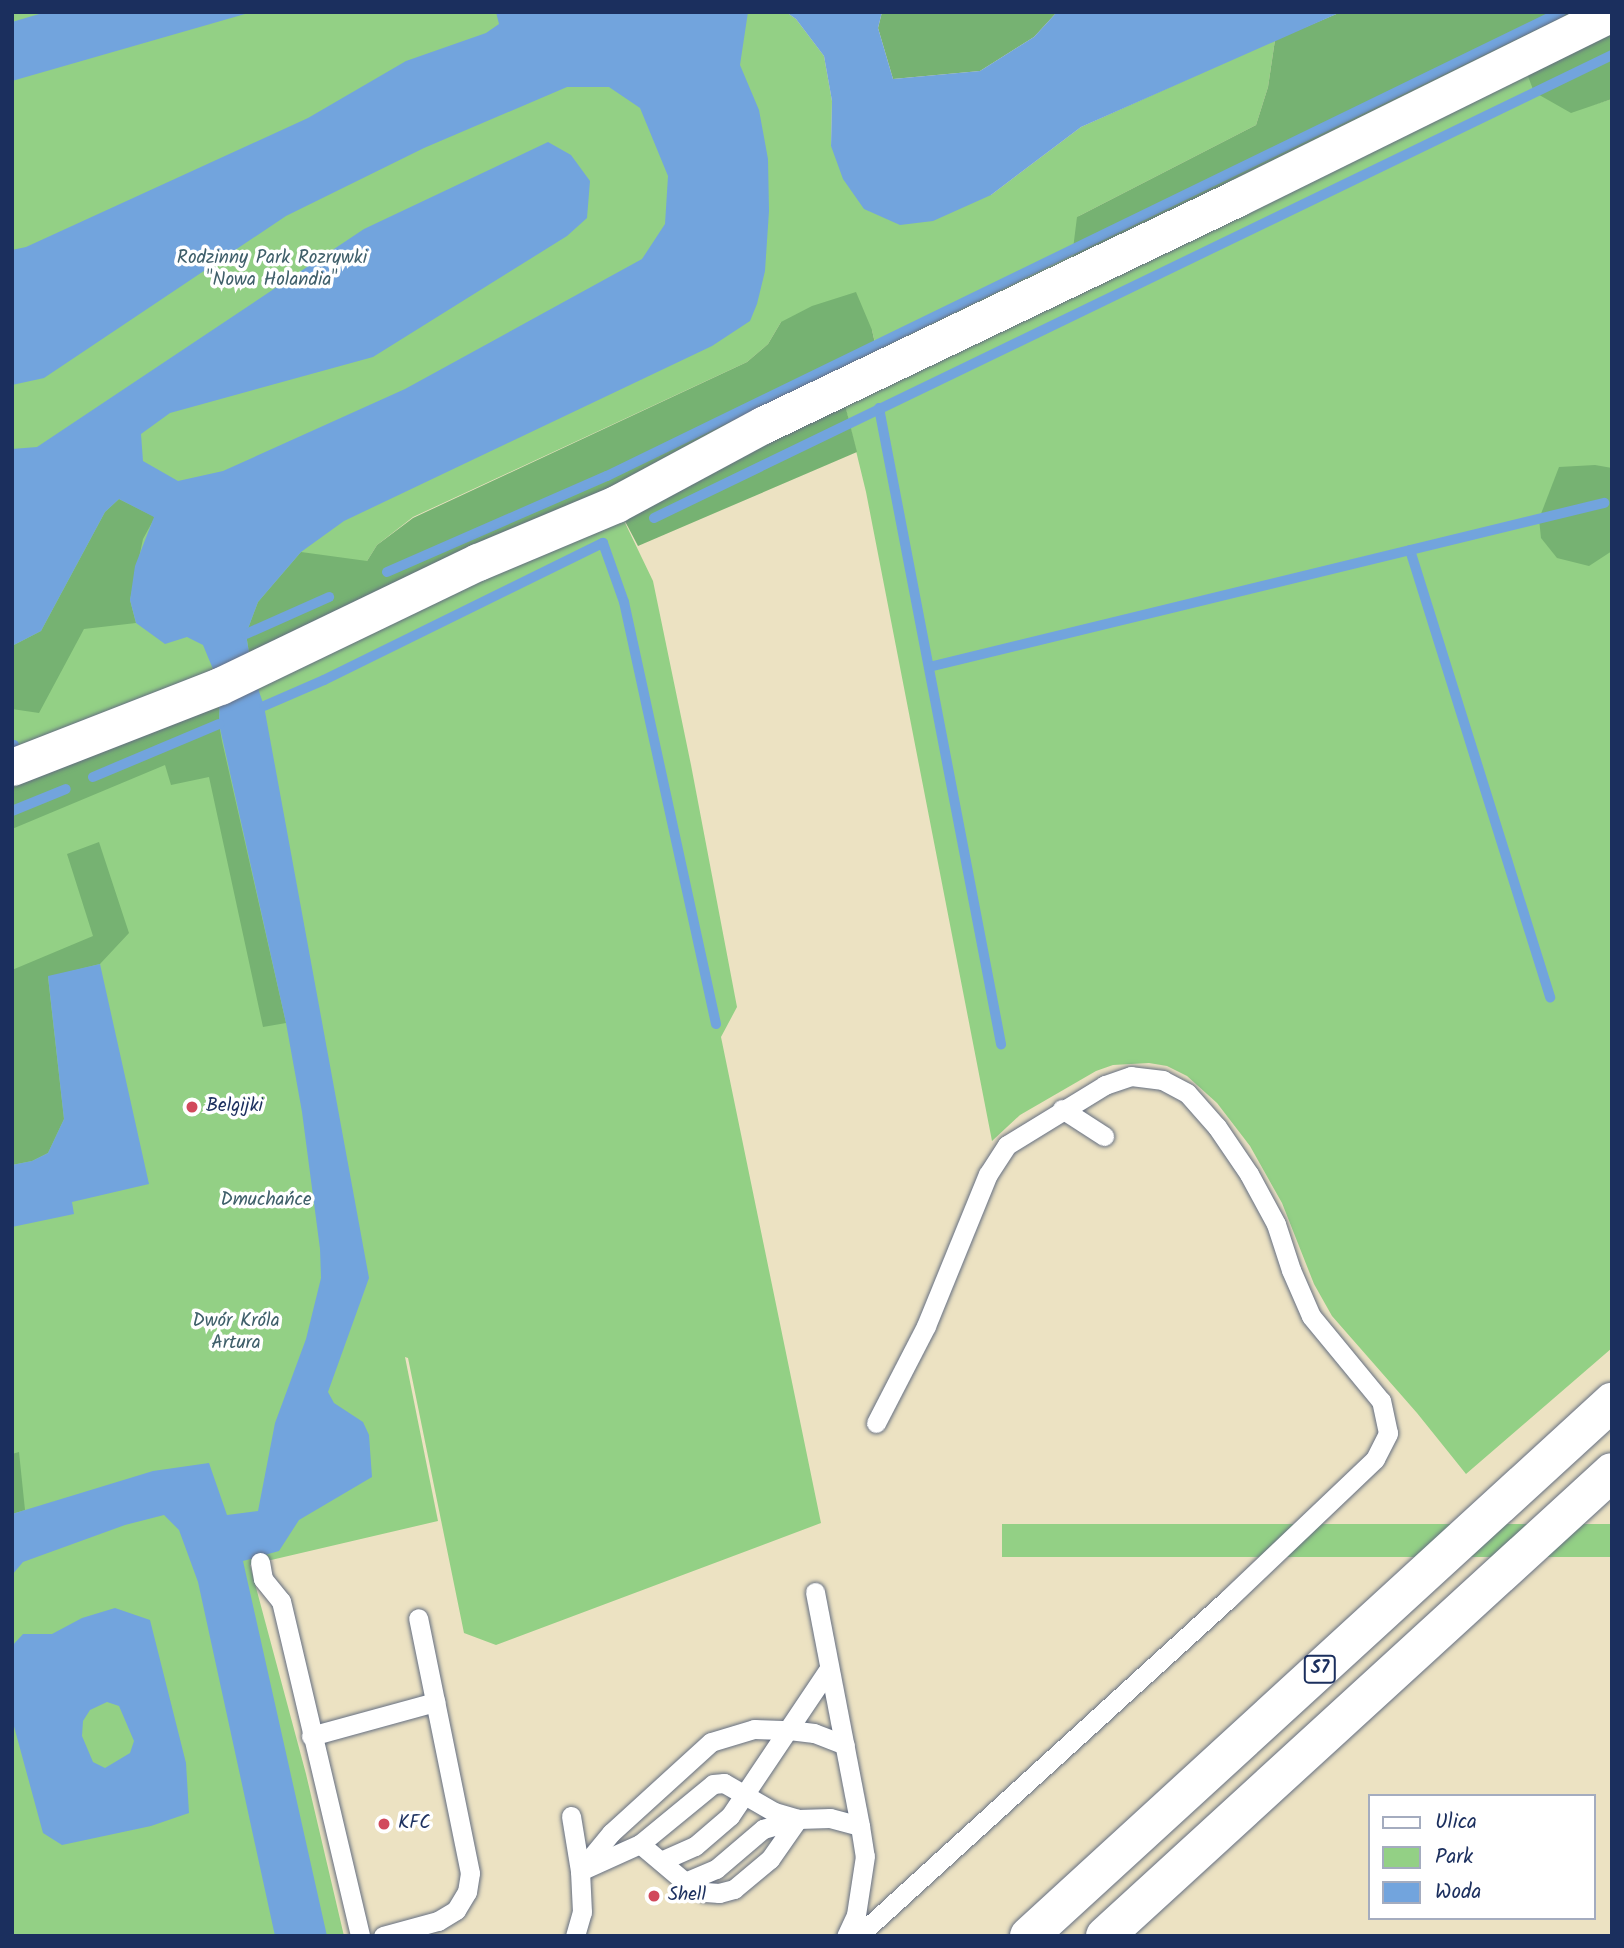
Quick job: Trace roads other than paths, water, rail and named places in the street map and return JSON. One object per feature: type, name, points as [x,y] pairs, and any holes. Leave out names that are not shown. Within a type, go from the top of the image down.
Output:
[{"type":"highway","name":"S7","points":[[1029,1936],[1612,1402]]},
{"type":"highway","points":[[1104,1936],[1612,1472]]},
{"type":"street","points":[[12,767],[236,678],[478,562],[616,504],[763,425],[1225,204],[1612,13]]},
{"type":"lane","points":[[858,1936],[1375,1460],[1388,1433],[1381,1401],[1311,1316],[1291,1270],[1276,1224],[1250,1174],[1217,1127],[1187,1093],[1163,1080],[1131,1076],[1105,1085],[1007,1144],[988,1174],[926,1326],[876,1423]]},
{"type":"lane","points":[[1062,1109],[1104,1136]]},
{"type":"lane","points":[[260,1562],[263,1579],[281,1601],[360,1936]]},
{"type":"lane","points":[[814,1592],[860,1826],[864,1867],[856,1915],[846,1936]]},
{"type":"lane","points":[[383,1936],[438,1921],[456,1910],[467,1892],[470,1873],[418,1618]]},
{"type":"lane","points":[[661,1861],[695,1846],[730,1816],[746,1796],[828,1670]]},
{"type":"lane","points":[[311,1736],[435,1702]]},
{"type":"lane","points":[[580,1871],[611,1833],[711,1742],[754,1729],[814,1734],[845,1745]]},
{"type":"lane","points":[[580,1871],[640,1843],[713,1784],[724,1783],[774,1812],[798,1819]]},
{"type":"lane","points":[[571,1816],[580,1871],[582,1912],[575,1936]]},
{"type":"lane","points":[[685,1882],[716,1869],[763,1829],[798,1819],[830,1818],[860,1826]]},
{"type":"lane","points":[[640,1843],[685,1882],[705,1892],[734,1889],[770,1859],[798,1819]]},
{"type":"water","points":[[46,12],[252,12],[12,81],[12,22]]},
{"type":"water","points":[[496,12],[748,12],[740,65],[759,110],[768,159],[769,211],[765,271],[750,321],[712,346],[344,521],[301,552],[258,602],[246,634],[252,671],[264,706],[369,1278],[328,1392],[334,1403],[363,1422],[369,1435],[372,1477],[299,1520],[279,1551],[243,1561],[327,1936],[275,1936],[198,1582],[179,1530],[164,1515],[125,1525],[23,1562],[12,1575],[12,1514],[153,1471],[209,1463],[227,1515],[258,1511],[275,1423],[306,1339],[321,1278],[320,1249],[302,1112],[286,1023],[219,724],[220,686],[203,645],[187,637],[165,644],[136,623],[130,600],[135,566],[154,517],[119,499],[105,512],[41,631],[12,646],[12,449],[37,447],[364,229],[548,142],[571,155],[590,181],[587,218],[567,236],[373,357],[170,413],[141,434],[143,461],[178,481],[223,471],[405,389],[642,259],[665,224],[668,176],[640,108],[609,87],[567,87],[424,148],[286,216],[44,378],[12,385],[12,250],[26,247],[308,118],[406,61],[486,33],[499,24]]},
{"type":"water","points":[[786,12],[882,12],[878,28],[893,79],[980,71],[1034,37],[1057,12],[1341,12],[1081,127],[991,195],[933,221],[900,225],[864,209],[843,179],[831,146],[832,101],[824,56],[796,19]]},
{"type":"water","points":[[100,964],[149,1184],[72,1202],[74,1214],[12,1227],[12,1165],[32,1161],[48,1153],[64,1119],[48,976]]},
{"type":"water","points":[[115,1608],[150,1620],[186,1763],[189,1813],[151,1826],[62,1845],[43,1833],[12,1719],[12,1646],[23,1634],[52,1634],[82,1618]],"holes":[[[107,1702],[119,1706],[134,1741],[130,1753],[105,1768],[93,1762],[82,1736],[83,1721],[90,1710]]]},
{"type":"waterway","points":[[387,572],[607,476],[1561,12]]},
{"type":"waterway","points":[[654,518],[1612,55]]},
{"type":"waterway","points":[[879,408],[1001,1044]]},
{"type":"waterway","points":[[929,667],[1604,503]]},
{"type":"waterway","points":[[264,706],[324,680],[603,543],[624,602],[716,1024]]},
{"type":"waterway","points":[[1410,550],[1550,998]]},
{"type":"waterway","points":[[246,634],[329,597]]},
{"type":"waterway","points":[[93,777],[219,724]]},
{"type":"waterway","points":[[12,811],[66,789]]},
{"type":"place","name":"Belgijki","points":[[192,1107]]},
{"type":"place","name":"KFC","points":[[384,1824]]},
{"type":"place","name":"Shell","points":[[654,1896]]},
{"type":"park label","name":"Rodzinny Park Rozrywki \"Nowa Holandia\"","points":[[272,270]]},
{"type":"park label","name":"Dmuchańce","points":[[266,1201]]},
{"type":"park label","name":"Dwór Króla Artura","points":[[236,1333]]}]
